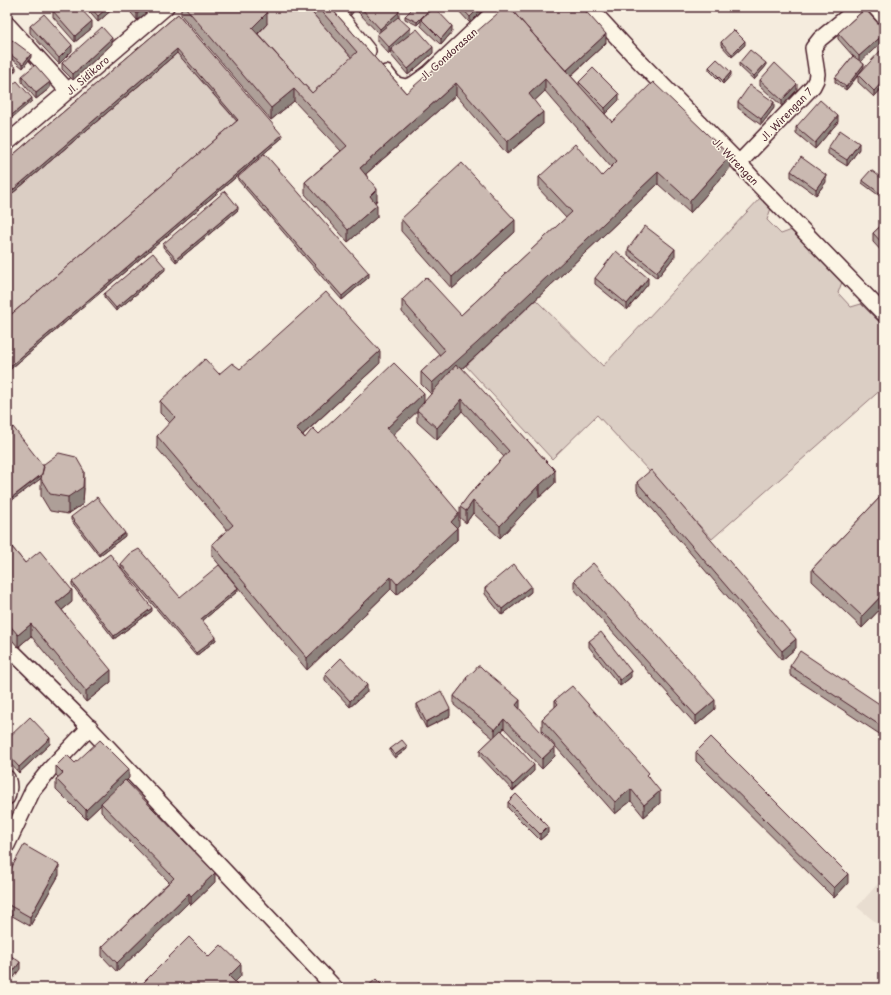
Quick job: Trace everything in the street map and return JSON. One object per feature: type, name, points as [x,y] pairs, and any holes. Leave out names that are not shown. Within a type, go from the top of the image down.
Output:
[{"type":"street","name":"Jl. Sidikoro","points":[[7,143],[166,7]]},
{"type":"street","name":"Jl. Gondorasan","points":[[332,7],[393,82],[406,87],[414,84],[429,73],[499,7]]},
{"type":"street","name":"Jl. Wirengan","points":[[589,7],[638,60],[884,314]]},
{"type":"street","name":"Jl. Wirengan 7","points":[[739,163],[813,86],[816,80],[813,48],[815,44],[859,7]]},
{"type":"street","points":[[875,7],[884,17]]},
{"type":"street","points":[[7,24],[68,91]]},
{"type":"street","points":[[7,646],[90,728],[335,988]]},
{"type":"street","points":[[7,845],[33,790],[50,769],[90,728]]},
{"type":"street","points":[[7,778],[9,784],[7,797]]},
{"type":"shaded area","points":[[264,7],[307,7],[357,64],[312,105],[252,39],[257,13]]},
{"type":"shaded area","points":[[177,53],[238,123],[7,321],[7,198]]},
{"type":"shaded area","points":[[761,197],[771,208],[767,220],[781,234],[792,230],[842,282],[838,293],[851,307],[861,304],[884,327],[884,387],[712,539],[597,415],[552,459],[466,366],[536,300],[603,366]]},
{"type":"shaded area","points":[[884,877],[884,929],[857,907]]},
{"type":"building","points":[[57,7],[79,7],[92,21],[75,36],[53,11]]},
{"type":"building","points":[[90,7],[108,7],[98,16]]},
{"type":"building","points":[[131,7],[145,7],[137,14]]},
{"type":"building","points":[[185,7],[262,7],[267,13],[252,28],[312,93],[357,52],[318,7],[330,7],[406,93],[505,7],[509,7],[612,122],[653,82],[730,156],[690,201],[658,172],[477,343],[432,383],[421,372],[445,350],[402,300],[426,277],[461,315],[572,212],[539,177],[575,144],[602,176],[617,161],[545,79],[529,94],[543,112],[507,142],[456,83],[360,168],[377,189],[370,196],[377,205],[348,230],[305,182],[347,146],[294,89],[271,108]]},
{"type":"building","points":[[360,7],[395,7],[399,12],[380,29]]},
{"type":"building","points":[[414,7],[432,7],[417,22],[405,16]]},
{"type":"building","points":[[434,7],[452,26],[441,39],[421,19]]},
{"type":"building","points":[[461,7],[480,7],[470,17]]},
{"type":"building","points":[[509,7],[582,7],[606,34],[566,71]]},
{"type":"building","points":[[865,9],[884,30],[884,34],[859,56],[838,33]]},
{"type":"building","points":[[44,14],[72,45],[59,58],[30,26]]},
{"type":"building","points":[[178,14],[282,135],[7,369],[7,318],[238,120],[177,49],[7,195],[7,160]]},
{"type":"building","points":[[398,17],[410,28],[389,47],[377,34]]},
{"type":"building","points":[[102,27],[112,38],[73,74],[62,63]]},
{"type":"building","points":[[417,29],[433,47],[408,69],[391,49]]},
{"type":"building","points":[[734,30],[745,41],[732,54],[721,42]]},
{"type":"building","points":[[12,40],[31,54],[23,64],[7,52],[7,46]]},
{"type":"building","points":[[882,49],[884,50],[884,80],[874,91],[858,75]]},
{"type":"building","points":[[750,50],[766,63],[754,76],[739,63]]},
{"type":"building","points":[[853,56],[864,64],[846,87],[835,78]]},
{"type":"building","points":[[7,59],[16,67],[10,74],[7,71]]},
{"type":"building","points":[[717,59],[731,72],[723,81],[709,67]]},
{"type":"building","points":[[775,63],[797,84],[782,100],[760,80]]},
{"type":"building","points":[[35,65],[50,82],[36,93],[22,76]]},
{"type":"building","points":[[593,68],[619,94],[605,108],[579,82]]},
{"type":"building","points":[[17,81],[32,98],[7,119],[7,89]]},
{"type":"building","points":[[750,85],[774,102],[761,119],[738,102]]},
{"type":"building","points":[[820,100],[838,116],[815,143],[796,127]]},
{"type":"building","points":[[840,130],[859,143],[847,160],[828,148]]},
{"type":"building","points":[[265,154],[369,273],[342,296],[238,177]]},
{"type":"building","points":[[801,157],[826,175],[816,189],[791,171]]},
{"type":"building","points":[[462,163],[515,220],[452,277],[401,219]]},
{"type":"building","points":[[871,170],[884,180],[884,190],[881,194],[862,180]]},
{"type":"building","points":[[225,191],[238,207],[176,259],[163,244]]},
{"type":"building","points":[[884,223],[884,245],[873,233]]},
{"type":"building","points":[[645,226],[675,249],[657,272],[628,249]]},
{"type":"building","points":[[616,251],[648,278],[627,304],[595,278]]},
{"type":"building","points":[[153,253],[165,267],[116,308],[104,294]]},
{"type":"building","points":[[326,292],[380,351],[296,429],[305,438],[313,428],[319,434],[394,363],[424,393],[387,428],[459,513],[451,522],[457,528],[397,584],[391,577],[307,658],[212,544],[233,525],[157,436],[175,417],[160,401],[205,359],[219,374],[232,363],[240,369]]},
{"type":"building","points":[[456,365],[458,368],[460,366],[476,383],[555,471],[539,485],[500,526],[473,501],[466,511],[460,507],[468,496],[509,451],[462,399],[437,428],[417,410]]},
{"type":"building","points":[[13,427],[44,467],[42,474],[7,501],[7,431]]},
{"type":"building","points":[[59,453],[76,457],[84,471],[83,487],[68,497],[50,494],[41,479],[44,464]]},
{"type":"building","points":[[651,470],[796,639],[782,651],[637,482]]},
{"type":"building","points":[[884,493],[884,593],[862,616],[812,569]]},
{"type":"building","points":[[97,497],[125,533],[99,553],[71,517]]},
{"type":"building","points":[[7,541],[25,563],[40,551],[72,590],[56,603],[111,670],[86,691],[31,624],[18,635],[7,622]]},
{"type":"building","points":[[139,549],[180,597],[219,565],[238,588],[201,619],[216,637],[196,653],[121,564],[130,554]]},
{"type":"building","points":[[110,554],[152,608],[114,636],[72,582]]},
{"type":"building","points":[[593,563],[715,700],[696,716],[574,580]]},
{"type":"building","points":[[514,564],[531,586],[502,609],[485,588]]},
{"type":"building","points":[[601,632],[631,671],[620,680],[589,641]]},
{"type":"building","points":[[800,651],[884,707],[884,728],[790,666]]},
{"type":"building","points":[[341,658],[367,685],[350,701],[325,674]]},
{"type":"building","points":[[478,666],[480,666],[520,700],[516,705],[555,747],[542,759],[504,719],[495,730],[454,696],[467,679],[466,678]]},
{"type":"building","points":[[572,686],[649,773],[647,775],[660,791],[644,805],[631,789],[615,802],[542,719],[558,704],[555,700]]},
{"type":"building","points":[[441,691],[450,709],[426,722],[417,704]]},
{"type":"building","points":[[30,717],[50,738],[19,767],[7,754],[7,739]]},
{"type":"building","points":[[501,730],[534,765],[513,785],[480,750]]},
{"type":"building","points":[[711,737],[848,874],[834,888],[696,752]]},
{"type":"building","points":[[100,740],[129,769],[86,810],[56,779],[63,773],[56,766],[67,755],[75,763]]},
{"type":"building","points":[[402,740],[407,746],[395,755],[390,749]]},
{"type":"building","points":[[125,780],[215,873],[191,896],[189,893],[117,963],[102,947],[174,878],[101,803]]},
{"type":"building","points":[[516,794],[548,826],[540,834],[508,802]]},
{"type":"building","points":[[24,845],[59,865],[30,917],[7,904],[7,876]]},
{"type":"building","points":[[189,937],[209,957],[221,945],[241,964],[229,976],[241,988],[138,988]]},
{"type":"building","points":[[7,953],[20,962],[7,980]]},
{"type":"building","points":[[376,979],[385,988],[366,988]]},
{"type":"building","points":[[419,983],[424,988],[414,988]]}]
